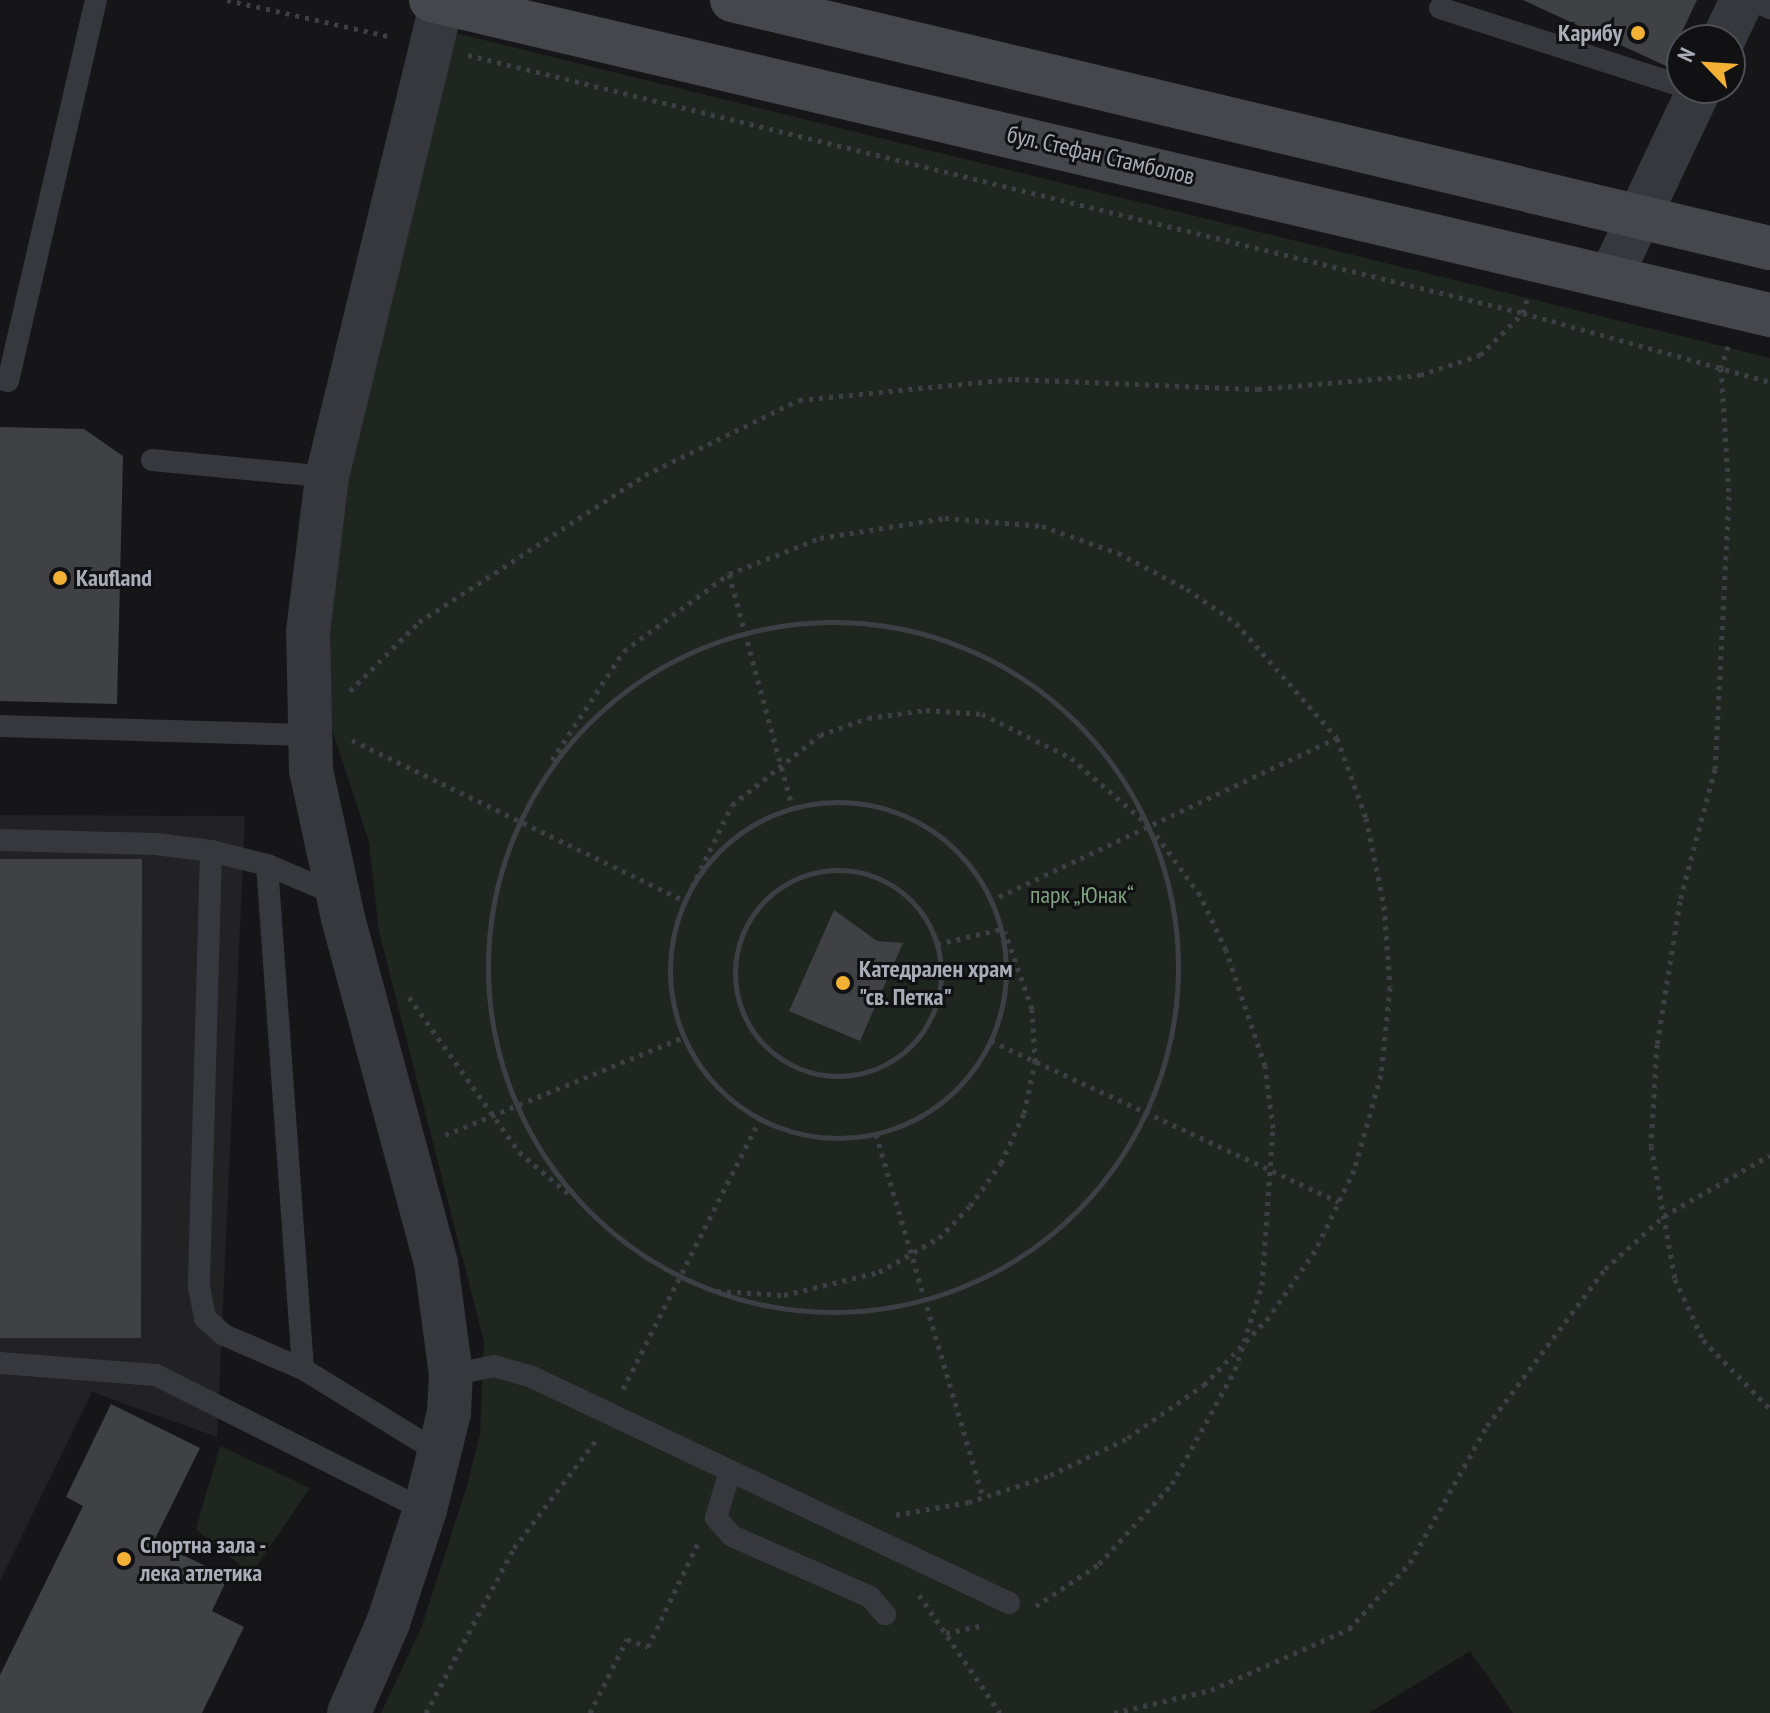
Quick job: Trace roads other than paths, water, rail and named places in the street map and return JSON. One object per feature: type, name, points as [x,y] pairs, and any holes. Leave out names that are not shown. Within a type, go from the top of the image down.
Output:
[{"type":"main road","points":[[732,0],[1770,248]]},
{"type":"main road","name":"бул. Стефан Стамболов","points":[[438,1],[1540,260],[1612,274],[1754,311]]},
{"type":"street","points":[[1731,24],[1742,0]]},
{"type":"street","points":[[349,1713],[388,1623],[425,1510],[441,1454],[451,1375],[436,1263],[402,1151],[338,895],[307,735],[308,620],[327,477],[430,46],[438,1]]},
{"type":"street","points":[[1612,274],[1685,104]]},
{"type":"lane","points":[[0,379],[8,381],[96,0]]},
{"type":"lane","points":[[1752,0],[1770,8]]},
{"type":"lane","points":[[1440,8],[1666,80]]},
{"type":"lane","points":[[152,460],[327,477]]},
{"type":"lane","points":[[0,726],[307,735]]},
{"type":"lane","points":[[0,840],[156,844],[211,851],[267,865],[338,895]]},
{"type":"lane","points":[[211,851],[199,1287],[205,1318],[224,1335],[303,1369],[441,1454]]},
{"type":"lane","points":[[267,865],[303,1369]]},
{"type":"lane","points":[[0,1363],[156,1375],[425,1510]]},
{"type":"lane","points":[[451,1375],[494,1366],[611,1414],[878,1540],[1012,1612]]},
{"type":"lane","points":[[730,1471],[717,1503],[716,1518],[732,1536],[870,1597],[885,1614]]},
{"type":"place","name":"Карибу","points":[[1638,33]]},
{"type":"place","name":"Kaufland","points":[[60,578]]},
{"type":"place","name":"Катедрален храм \"св. Петка\"","points":[[843,983]]},
{"type":"place","name":"Спортна зала - лека атлетика","points":[[124,1559]]},
{"type":"park label","name":"парк „Юнак“","points":[[1082,895]]}]
